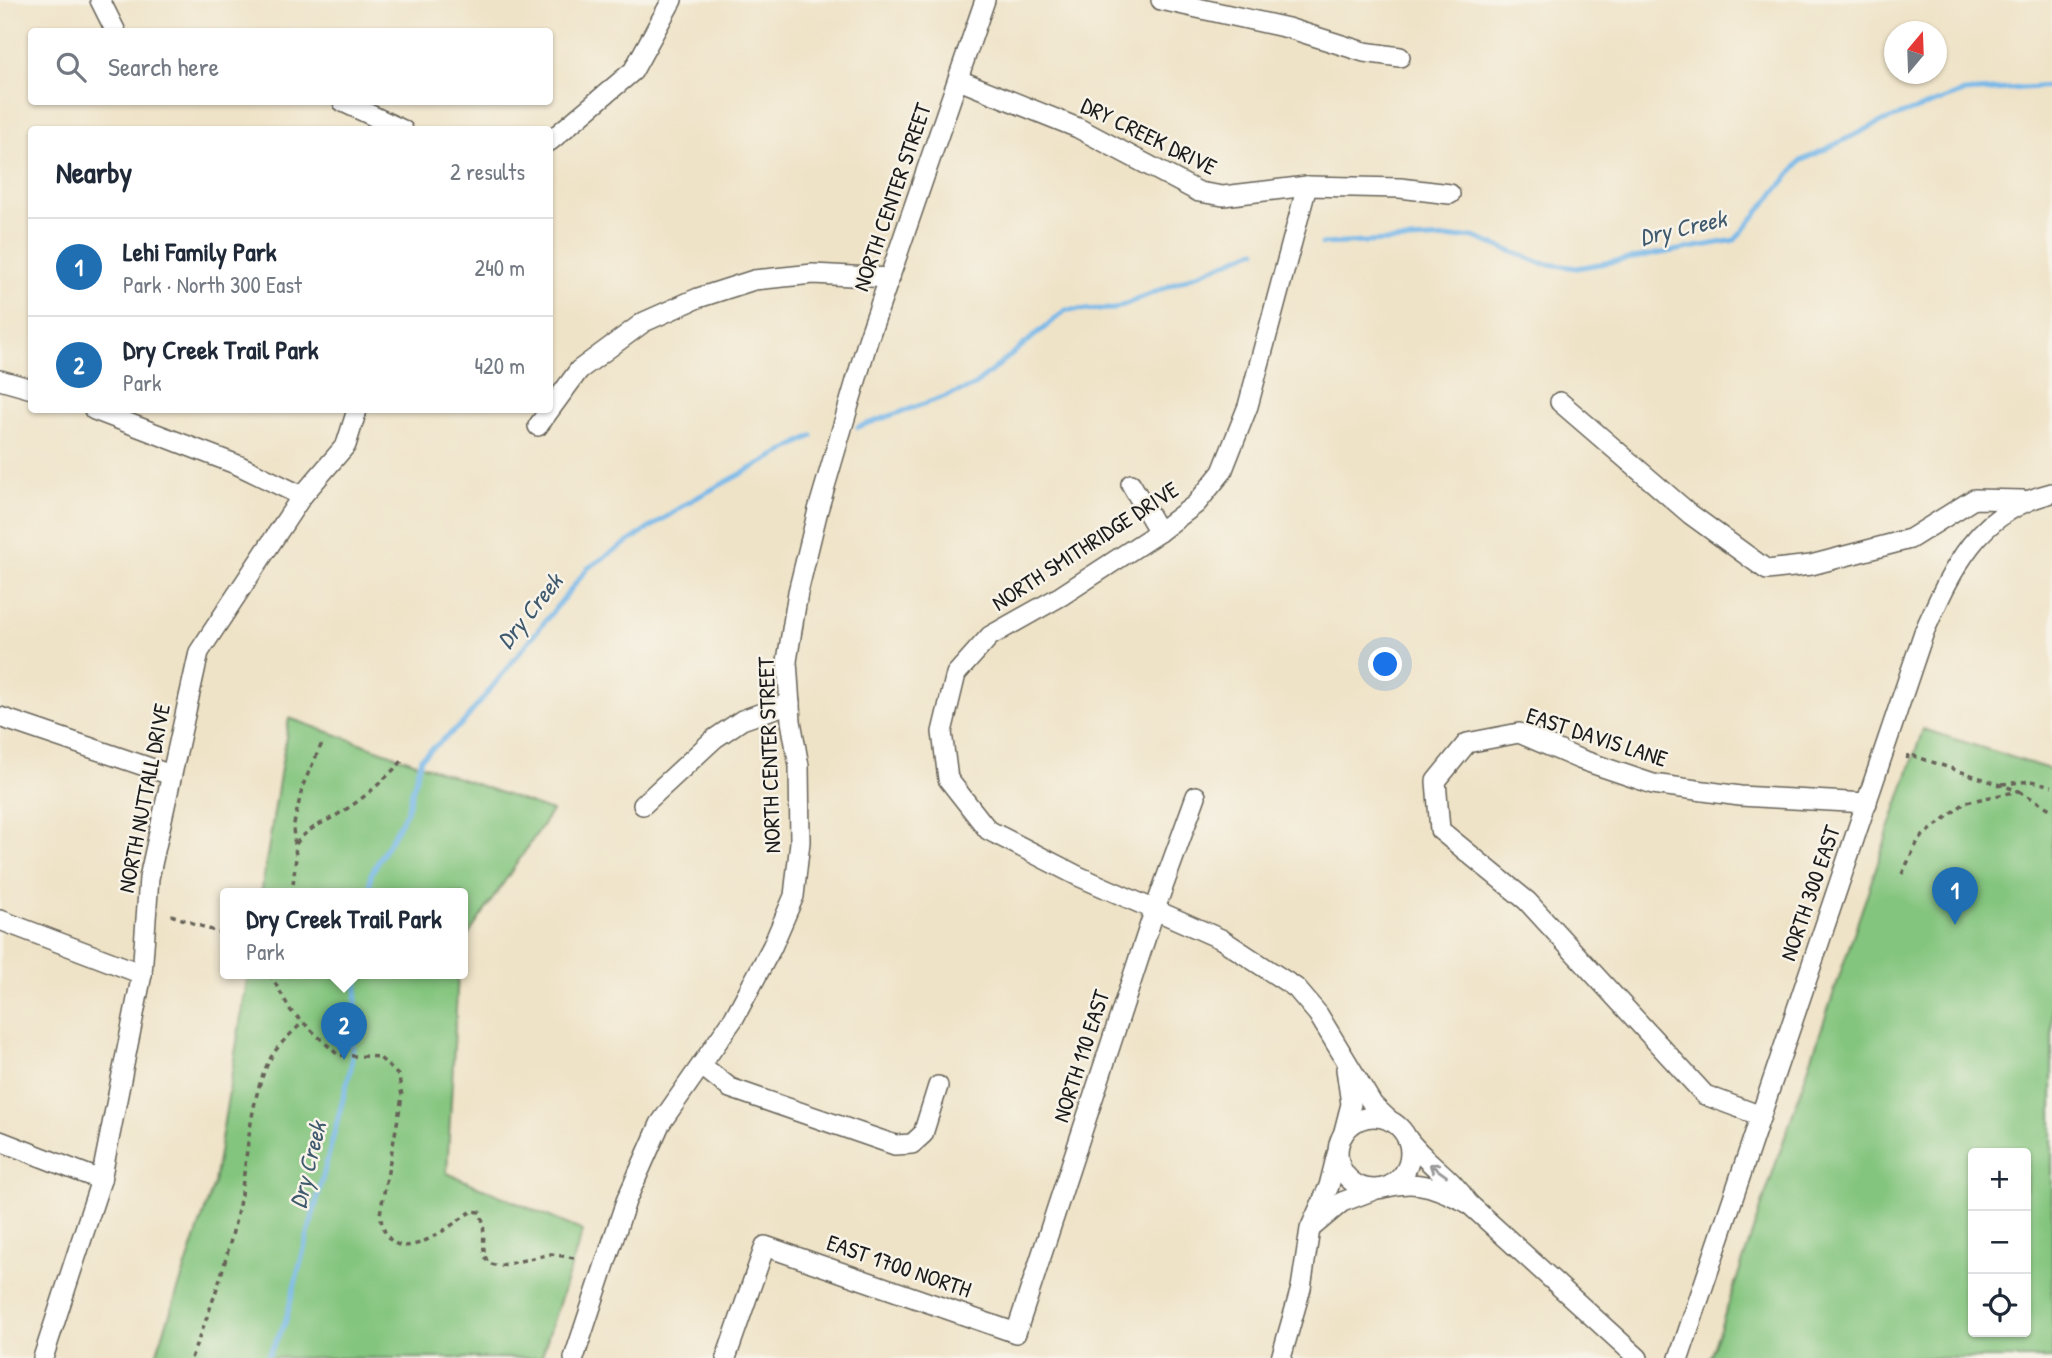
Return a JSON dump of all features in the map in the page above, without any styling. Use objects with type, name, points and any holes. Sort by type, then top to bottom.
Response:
[{"type":"street","points":[[100,0],[114,28]]},
{"type":"street","points":[[553,138],[633,71],[672,0]]},
{"type":"street","name":"NORTH CENTER STREET","points":[[574,1358],[626,1201],[660,1124],[734,1018],[772,947],[794,896],[800,842],[799,766],[787,661],[807,557],[832,459],[890,278],[985,0]]},
{"type":"street","points":[[1161,0],[1288,28],[1364,52],[1400,57]]},
{"type":"street","name":"DRY CREEK DRIVE","points":[[959,80],[1078,128],[1199,192],[1223,196],[1307,186],[1400,188],[1450,194]]},
{"type":"street","points":[[349,105],[394,126]]},
{"type":"street","name":"NORTH SMITHRIDGE DRIVE","points":[[1154,909],[1078,876],[988,830],[948,779],[942,732],[956,674],[990,636],[1061,596],[1159,532],[1196,504],[1222,472],[1248,406],[1307,186]]},
{"type":"street","points":[[553,406],[579,370],[644,322],[698,298],[754,281],[813,274],[890,278]]},
{"type":"street","points":[[0,380],[28,388]]},
{"type":"street","points":[[1560,402],[1690,514],[1767,570],[1811,565],[1910,539],[1974,499],[2025,500]]},
{"type":"street","points":[[102,413],[238,465],[302,496]]},
{"type":"street","name":"NORTH NUTTALL DRIVE","points":[[44,1358],[102,1180],[142,974],[149,878],[199,652],[302,496],[346,445],[356,413]]},
{"type":"street","points":[[538,426],[548,413]]},
{"type":"street","points":[[1131,484],[1159,532]]},
{"type":"street","name":"NORTH 300 EAST","points":[[1679,1358],[1924,632],[1945,584],[1975,540],[2000,513],[2025,500],[2052,493]]},
{"type":"street","points":[[643,804],[714,739],[742,720],[790,703]]},
{"type":"street","points":[[0,717],[172,775]]},
{"type":"street","name":"EAST DAVIS LANE","points":[[1761,1116],[1705,1095],[1527,901],[1440,830],[1436,780],[1467,743],[1519,733],[1578,759],[1653,784],[1740,796],[1867,803]]},
{"type":"street","name":"NORTH 110 EAST","points":[[1016,1333],[1154,909],[1196,796]]},
{"type":"street","points":[[1154,909],[1221,939],[1296,988],[1318,1014],[1373,1105],[1425,1160],[1455,1181],[1468,1203]]},
{"type":"street","points":[[0,920],[142,974]]},
{"type":"street","points":[[1281,1358],[1301,1288],[1310,1229],[1329,1186],[1351,1104],[1349,1077],[1341,1052]]},
{"type":"street","points":[[702,1066],[730,1088],[895,1145],[912,1144],[923,1133],[938,1086]]},
{"type":"street","points":[[1390,1121],[1368,1118],[1353,1124],[1340,1143],[1340,1165],[1348,1178],[1361,1187],[1380,1189],[1415,1183],[1433,1186],[1468,1203],[1638,1358]]},
{"type":"street","points":[[1310,1229],[1342,1202],[1398,1181],[1407,1168],[1410,1153],[1406,1138]]},
{"type":"street","points":[[0,1141],[102,1180]]},
{"type":"street","name":"EAST 1700 NORTH","points":[[726,1358],[765,1246],[1016,1333]]},
{"type":"path","points":[[292,888],[295,846],[293,828],[303,785],[323,741]]},
{"type":"path","points":[[1907,763],[1908,754],[2020,791],[2052,810]]},
{"type":"path","points":[[295,846],[306,830],[341,813],[383,780],[404,759]]},
{"type":"path","points":[[1999,784],[2032,781],[2052,786]]},
{"type":"path","points":[[1902,874],[1919,839],[1966,802],[2020,791]]},
{"type":"path","points":[[171,915],[220,933]]},
{"type":"path","points":[[273,979],[291,1011],[338,1055],[379,1057],[399,1076],[402,1097],[380,1214],[382,1232],[391,1243],[403,1247],[418,1243],[472,1211],[480,1212],[486,1226],[483,1254],[488,1263],[498,1266],[551,1254],[574,1258]]},
{"type":"path","points":[[191,1358],[218,1293],[239,1206],[243,1163],[264,1075],[274,1053],[303,1022]]},
{"type":"green space","points":[[289,718],[552,811],[468,936],[468,888],[262,888]]},
{"type":"green space","points":[[1923,729],[2052,770],[2052,1358],[1710,1358]]},
{"type":"green space","points":[[247,979],[458,979],[447,1173],[583,1231],[541,1358],[155,1358],[214,1183]]},
{"type":"waterway","name":"Dry Creek","points":[[1322,244],[1474,237],[1541,263],[1577,268],[1735,240],[1801,161],[1879,123],[1964,92],[2052,86]]},
{"type":"waterway","name":"Dry Creek","points":[[858,427],[972,387],[1066,310],[1114,309],[1256,250]]},
{"type":"waterway","name":"Dry Creek","points":[[370,888],[371,874],[407,811],[421,758],[463,723],[588,568],[694,499],[812,436]]},
{"type":"waterway","name":"Dry Creek","points":[[267,1358],[285,1323],[351,1068],[358,979]]},
{"type":"place","name":"Lehi Family Park","points":[[1955,925]]},
{"type":"place","name":"Dry Creek Trail Park","points":[[344,1060]]}]
